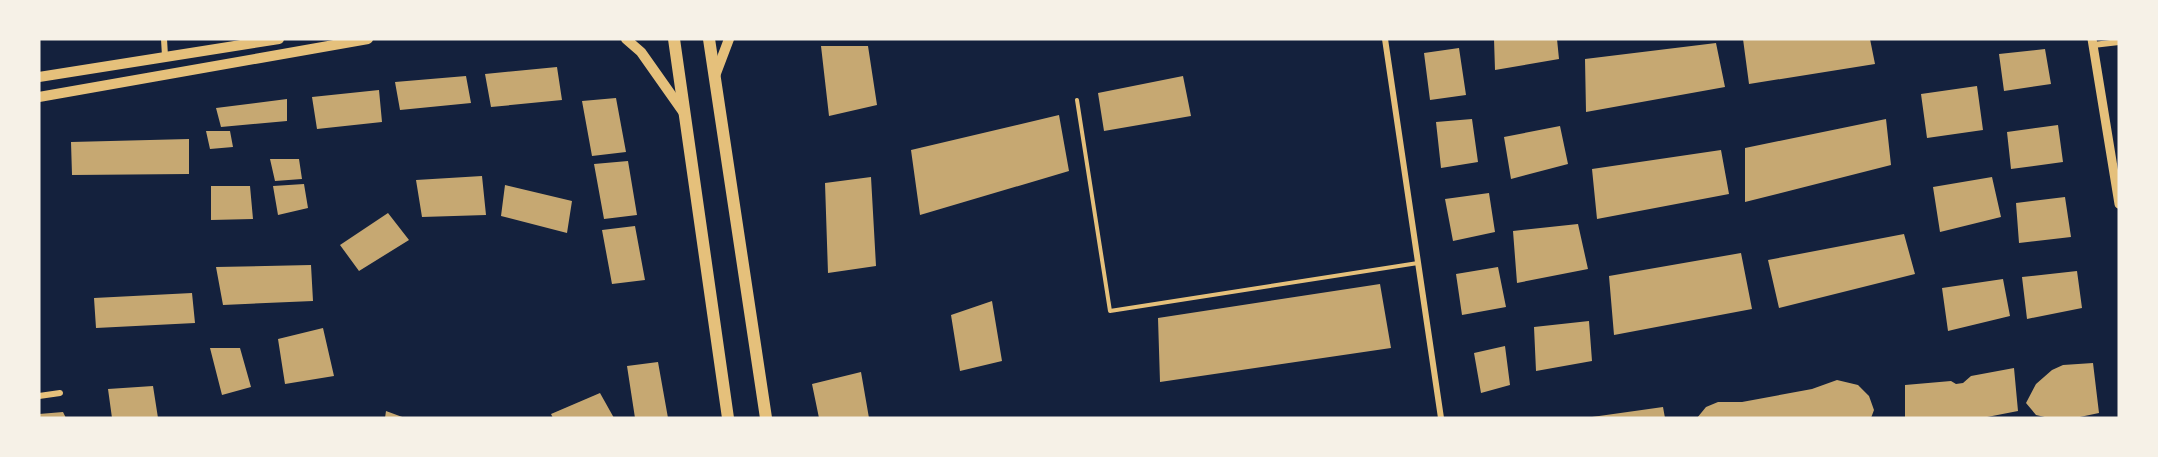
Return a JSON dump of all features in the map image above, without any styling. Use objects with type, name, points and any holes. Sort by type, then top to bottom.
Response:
[{"type":"highway","points":[[674,39],[728,418]]},
{"type":"highway","points":[[709,39],[766,418]]},
{"type":"main road","points":[[39,76],[279,39]]},
{"type":"main road","points":[[39,97],[368,39]]},
{"type":"main road","points":[[626,39],[641,52],[684,113]]},
{"type":"main road","points":[[715,79],[729,39]]},
{"type":"street","points":[[164,39],[165,56]]},
{"type":"street","points":[[1385,39],[1441,418]]},
{"type":"street","points":[[2119,42],[2092,42],[2119,204]]},
{"type":"street","points":[[39,396],[60,393]]},
{"type":"lane","points":[[1077,100],[1110,310],[1418,263]]},
{"type":"building","points":[[1494,39],[1557,39],[1559,59],[1495,70]]},
{"type":"building","points":[[1743,39],[1870,39],[1875,64],[1749,84]]},
{"type":"building","points":[[1716,43],[1725,87],[1586,112],[1585,59]]},
{"type":"building","points":[[821,46],[868,46],[877,105],[829,116]]},
{"type":"building","points":[[1459,48],[1466,95],[1430,100],[1424,53]]},
{"type":"building","points":[[2045,49],[2051,84],[2004,91],[1999,54]]},
{"type":"building","points":[[557,67],[562,100],[491,107],[485,74]]},
{"type":"building","points":[[466,76],[471,103],[400,110],[395,82]]},
{"type":"building","points":[[1183,76],[1191,116],[1104,131],[1098,93]]},
{"type":"building","points":[[1977,86],[1983,130],[1927,138],[1921,94]]},
{"type":"building","points":[[379,90],[382,122],[317,129],[312,97]]},
{"type":"building","points":[[616,98],[626,152],[592,156],[582,101]]},
{"type":"building","points":[[287,99],[287,121],[221,127],[216,108]]},
{"type":"building","points":[[1059,115],[1069,171],[920,215],[911,150]]},
{"type":"building","points":[[1472,119],[1478,162],[1441,168],[1436,122]]},
{"type":"building","points":[[1886,119],[1891,165],[1745,202],[1745,148]]},
{"type":"building","points":[[2058,125],[2063,162],[2011,169],[2007,132]]},
{"type":"building","points":[[1560,126],[1568,164],[1511,179],[1504,137]]},
{"type":"building","points":[[206,131],[230,131],[233,147],[210,149]]},
{"type":"building","points":[[189,139],[189,174],[72,175],[71,142]]},
{"type":"building","points":[[1721,150],[1729,194],[1597,219],[1592,169]]},
{"type":"building","points":[[270,159],[299,159],[302,179],[275,181]]},
{"type":"building","points":[[628,161],[637,215],[604,219],[594,164]]},
{"type":"building","points":[[482,176],[486,215],[422,217],[416,180]]},
{"type":"building","points":[[871,177],[876,266],[828,273],[825,183]]},
{"type":"building","points":[[1992,177],[2001,217],[1940,232],[1933,187]]},
{"type":"building","points":[[304,184],[308,208],[278,215],[273,186]]},
{"type":"building","points":[[505,185],[572,201],[567,233],[501,216]]},
{"type":"building","points":[[211,186],[250,186],[253,219],[211,220]]},
{"type":"building","points":[[1489,193],[1495,232],[1453,241],[1445,199]]},
{"type":"building","points":[[2065,197],[2071,237],[2019,243],[2016,203]]},
{"type":"building","points":[[388,213],[409,240],[359,271],[340,245]]},
{"type":"building","points":[[1578,224],[1588,269],[1517,283],[1513,231]]},
{"type":"building","points":[[635,226],[645,280],[612,284],[602,230]]},
{"type":"building","points":[[1904,234],[1915,274],[1779,308],[1768,260]]},
{"type":"building","points":[[1741,253],[1752,309],[1614,335],[1609,276]]},
{"type":"building","points":[[311,265],[313,301],[223,305],[216,267]]},
{"type":"building","points":[[1498,267],[1506,307],[1462,315],[1456,274]]},
{"type":"building","points":[[2077,271],[2082,308],[2027,319],[2022,277]]},
{"type":"building","points":[[2003,279],[2010,316],[1948,331],[1942,288]]},
{"type":"building","points":[[1380,284],[1391,348],[1160,382],[1158,318]]},
{"type":"building","points":[[192,293],[195,323],[96,328],[94,298]]},
{"type":"building","points":[[992,301],[1002,361],[960,371],[951,315]]},
{"type":"building","points":[[1589,321],[1592,361],[1536,371],[1534,327]]},
{"type":"building","points":[[323,328],[334,376],[285,384],[278,339]]},
{"type":"building","points":[[1505,346],[1510,385],[1481,393],[1474,353]]},
{"type":"building","points":[[210,348],[240,348],[251,387],[222,395]]},
{"type":"building","points":[[658,362],[668,418],[635,418],[627,366]]},
{"type":"building","points":[[2093,363],[2099,413],[2075,418],[2049,418],[2036,415],[2026,403],[2036,384],[2052,370],[2063,365]]},
{"type":"building","points":[[2014,368],[2018,411],[1982,418],[1905,418],[1905,385],[1951,381],[1956,384],[1963,383],[1971,376]]},
{"type":"building","points":[[861,372],[869,418],[819,418],[812,384]]},
{"type":"building","points":[[1837,380],[1858,385],[1869,396],[1874,410],[1871,418],[1697,418],[1706,407],[1718,402],[1742,402],[1812,389]]},
{"type":"building","points":[[153,386],[158,418],[112,418],[108,389]]},
{"type":"building","points":[[600,393],[614,418],[553,418],[551,414]]},
{"type":"building","points":[[1663,407],[1665,418],[1592,418],[1592,417]]},
{"type":"building","points":[[386,411],[405,418],[385,418]]},
{"type":"building","points":[[63,412],[66,418],[39,418],[39,414]]}]
